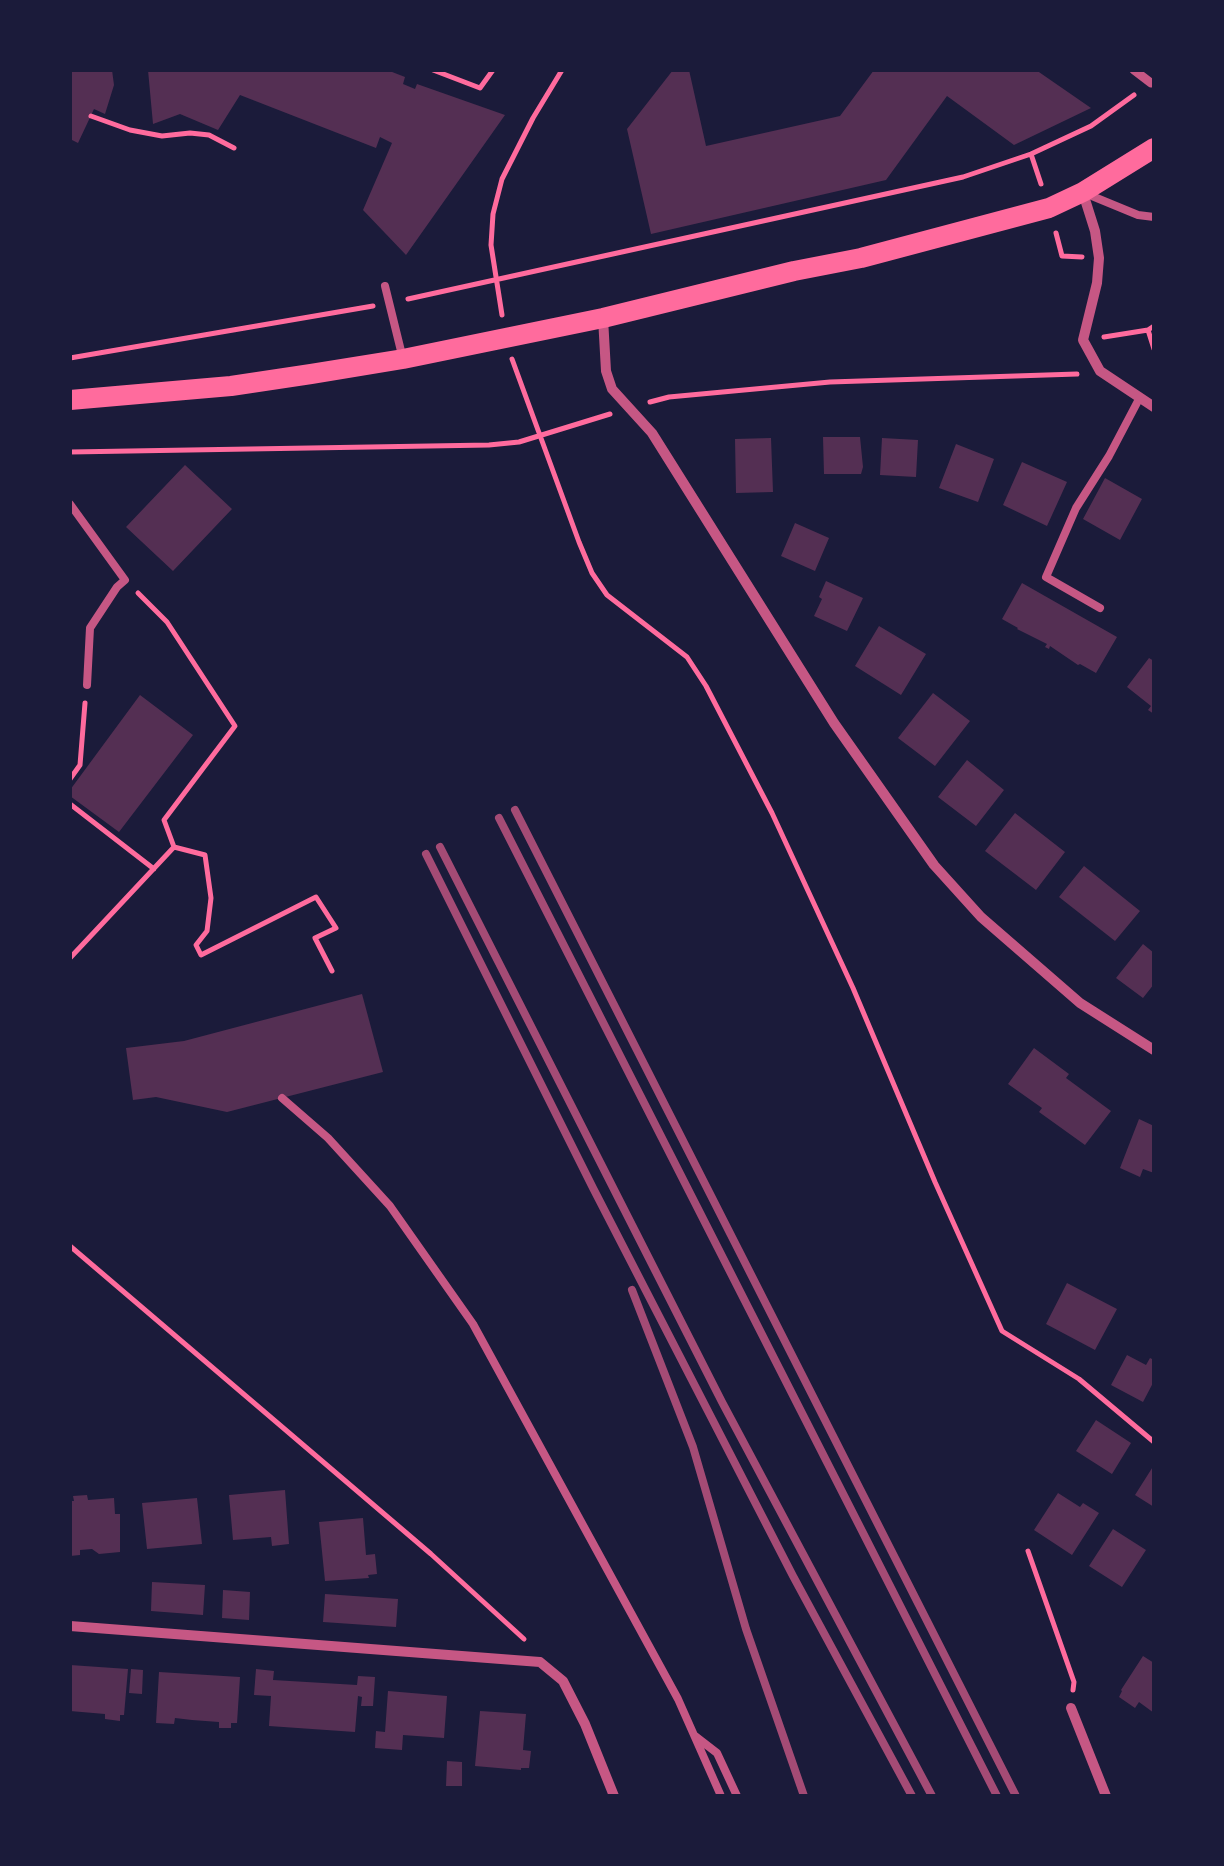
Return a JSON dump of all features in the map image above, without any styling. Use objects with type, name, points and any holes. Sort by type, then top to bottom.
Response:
[{"type":"main road","points":[[70,400],[231,386],[403,359],[604,318],[1030,214],[1082,192],[1154,148]]},
{"type":"street","points":[[1134,70],[1151,83]]},
{"type":"street","points":[[1082,192],[1099,258],[1083,340],[1100,371],[1154,407]]},
{"type":"street","points":[[604,318],[606,371],[612,389],[652,433],[834,723],[934,864],[981,917],[1080,1002],[1154,1050]]},
{"type":"street","points":[[70,1626],[540,1662],[563,1681],[614,1796]]},
{"type":"street","points":[[1071,1708],[1106,1796]]},
{"type":"lane","points":[[1082,192],[1138,215],[1154,216]]},
{"type":"lane","points":[[384,286],[403,359]]},
{"type":"lane","points":[[1100,608],[1046,577],[1076,508],[1139,399]]},
{"type":"lane","points":[[70,504],[125,580],[90,628],[87,685]]},
{"type":"lane","points":[[282,1098],[328,1138],[390,1206],[474,1324],[678,1699],[721,1796]]},
{"type":"lane","points":[[694,1735],[718,1753],[737,1796]]},
{"type":"path","points":[[433,70],[480,88],[493,70]]},
{"type":"path","points":[[562,70],[502,179],[491,245],[514,368],[592,573],[607,595],[687,657],[706,686],[772,813],[845,971],[1002,1332],[1079,1379],[1154,1442]]},
{"type":"path","points":[[70,358],[388,304],[963,176],[1032,154],[1091,126],[1151,83]]},
{"type":"path","points":[[90,116],[162,136],[190,132],[209,135],[234,148]]},
{"type":"path","points":[[1083,340],[1151,328],[1154,349]]},
{"type":"path","points":[[70,452],[489,445],[541,437],[669,397],[830,382],[1100,371]]},
{"type":"path","points":[[125,580],[168,622],[235,726],[164,820],[174,847]]},
{"type":"path","points":[[70,779],[80,765],[87,685]]},
{"type":"path","points":[[70,804],[154,869]]},
{"type":"path","points":[[70,958],[174,847]]},
{"type":"path","points":[[174,847],[205,855],[211,898],[207,931],[196,944],[202,955],[316,897],[336,928],[315,938],[332,971]]},
{"type":"path","points":[[70,1246],[432,1554],[522,1636],[540,1662]]},
{"type":"path","points":[[1028,1551],[1074,1682],[1071,1708]]},
{"type":"building","points":[[70,70],[112,70],[114,85],[105,114],[94,109],[78,143],[70,139]]},
{"type":"building","points":[[148,70],[387,70],[405,77],[403,84],[415,89],[417,84],[505,115],[406,255],[363,210],[392,143],[380,137],[376,148],[240,95],[218,130],[180,114],[153,124]]},
{"type":"building","points":[[673,70],[689,70],[706,146],[840,116],[874,70],[1036,70],[1091,108],[1014,145],[947,96],[886,180],[651,234],[627,129]]},
{"type":"building","points":[[823,437],[860,437],[861,474],[824,474]]},
{"type":"building","points":[[771,438],[773,492],[736,493],[735,439]]},
{"type":"building","points":[[882,438],[918,440],[916,477],[880,475]]},
{"type":"building","points":[[956,444],[994,459],[978,502],[939,488]]},
{"type":"building","points":[[1022,462],[1067,482],[1047,526],[1003,505]]},
{"type":"building","points":[[185,465],[232,509],[173,571],[126,527]]},
{"type":"building","points":[[1105,478],[1142,499],[1120,540],[1083,519]]},
{"type":"building","points":[[795,523],[829,538],[815,571],[781,556]]},
{"type":"building","points":[[826,581],[863,598],[847,631],[814,616]]},
{"type":"building","points":[[1022,583],[1117,637],[1096,673],[1002,619]]},
{"type":"building","points":[[879,626],[926,654],[901,695],[855,666]]},
{"type":"building","points":[[1149,658],[1154,661],[1154,714],[1148,710],[1151,706],[1127,687]]},
{"type":"building","points":[[933,693],[970,721],[935,766],[898,738]]},
{"type":"building","points":[[140,695],[193,735],[119,832],[70,796],[70,790]]},
{"type":"building","points":[[967,760],[1004,790],[976,826],[938,797]]},
{"type":"building","points":[[1015,813],[1065,852],[1036,890],[985,851]]},
{"type":"building","points":[[1084,866],[1140,911],[1115,941],[1059,897]]},
{"type":"building","points":[[1143,944],[1154,953],[1154,984],[1143,998],[1116,978]]},
{"type":"building","points":[[362,994],[383,1072],[227,1112],[156,1097],[133,1100],[126,1048],[184,1041]]},
{"type":"building","points":[[1034,1048],[1111,1111],[1085,1145],[1008,1084]]},
{"type":"building","points":[[1139,1119],[1154,1126],[1154,1173],[1143,1169],[1140,1177],[1120,1168]]},
{"type":"building","points":[[1067,1283],[1117,1309],[1095,1350],[1046,1324]]},
{"type":"building","points":[[1127,1355],[1146,1365],[1150,1358],[1154,1360],[1154,1381],[1143,1402],[1111,1385]]},
{"type":"building","points":[[1096,1420],[1131,1443],[1112,1474],[1076,1451]]},
{"type":"building","points":[[1154,1465],[1154,1507],[1135,1495]]},
{"type":"building","points":[[285,1490],[289,1544],[272,1546],[271,1537],[233,1540],[229,1495]]},
{"type":"building","points":[[1058,1493],[1099,1513],[1072,1555],[1034,1530]]},
{"type":"building","points":[[87,1495],[88,1500],[114,1498],[115,1514],[120,1514],[120,1552],[99,1554],[92,1549],[70,1556],[70,1501],[74,1501],[73,1496]]},
{"type":"building","points":[[197,1498],[202,1544],[147,1549],[142,1503]]},
{"type":"building","points":[[363,1518],[366,1555],[375,1554],[377,1574],[325,1581],[319,1522]]},
{"type":"building","points":[[1113,1529],[1146,1550],[1122,1587],[1089,1566]]},
{"type":"building","points":[[152,1582],[205,1585],[203,1615],[151,1611]]},
{"type":"building","points":[[223,1590],[250,1592],[249,1620],[222,1618]]},
{"type":"building","points":[[325,1594],[398,1599],[396,1627],[323,1622]]},
{"type":"building","points":[[1143,1656],[1154,1663],[1154,1713],[1139,1702],[1135,1708],[1119,1697]]},
{"type":"building","points":[[70,1665],[128,1669],[124,1715],[120,1715],[120,1721],[105,1719],[105,1714],[70,1711]]},
{"type":"building","points":[[131,1669],[143,1670],[142,1694],[129,1693]]},
{"type":"building","points":[[256,1669],[274,1671],[273,1680],[357,1685],[358,1676],[375,1677],[373,1706],[361,1706],[362,1697],[358,1696],[355,1732],[269,1726],[271,1696],[254,1695]]},
{"type":"building","points":[[159,1672],[240,1677],[237,1723],[231,1723],[231,1728],[219,1728],[219,1722],[175,1718],[174,1724],[156,1723]]},
{"type":"building","points":[[388,1691],[447,1696],[444,1738],[403,1735],[402,1750],[375,1748],[376,1731],[385,1732]]},
{"type":"building","points":[[480,1711],[526,1714],[523,1750],[531,1751],[529,1768],[475,1766]]},
{"type":"building","points":[[447,1761],[462,1762],[462,1786],[446,1786]]},
{"type":"railway","points":[[515,810],[1016,1796]]},
{"type":"railway","points":[[499,818],[997,1796]]},
{"type":"railway","points":[[440,847],[722,1402],[932,1796]]},
{"type":"railway","points":[[426,854],[793,1576],[912,1796]]},
{"type":"railway","points":[[632,1290],[693,1447],[746,1629],[804,1796]]}]
